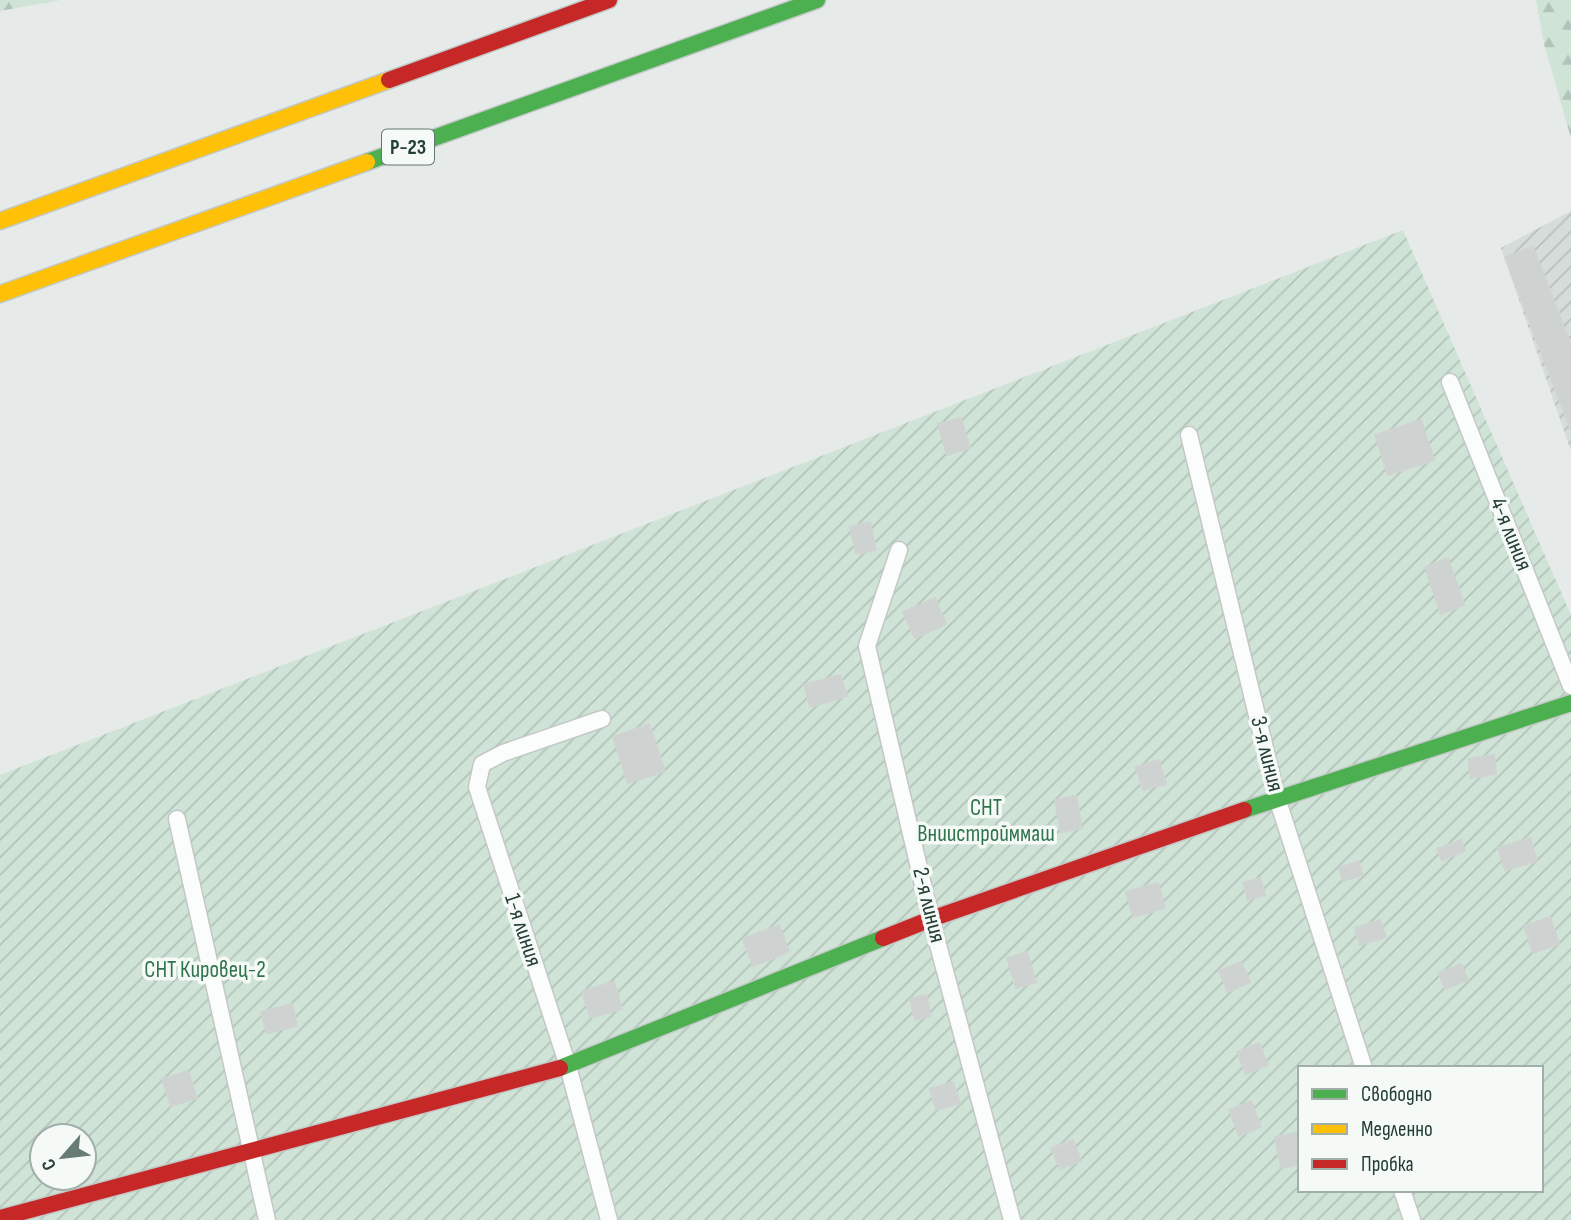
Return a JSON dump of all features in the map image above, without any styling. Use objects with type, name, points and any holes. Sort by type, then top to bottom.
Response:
[{"type":"main road","points":[[0,221],[609,0]]},
{"type":"main road","name":"Р-23","points":[[0,295],[817,0]]},
{"type":"main road","points":[[0,1218],[568,1066],[931,919],[1278,798],[1571,703]]},
{"type":"lane","name":"4-я линия","points":[[1450,383],[1571,685]]},
{"type":"lane","name":"3-я линия","points":[[1189,435],[1278,798],[1363,1066]]},
{"type":"lane","name":"2-я линия","points":[[899,550],[867,646],[931,919],[1012,1220]]},
{"type":"lane","name":"1-я линия","points":[[602,719],[503,753],[482,764],[477,787],[568,1066],[609,1220]]},
{"type":"lane","points":[[177,819],[267,1220]]},
{"type":"lane","points":[[1403,1192],[1412,1220]]},
{"type":"shaded area","points":[[1571,211],[1571,451],[1501,248]]},
{"type":"green space","points":[[0,0],[61,0],[0,11]]},
{"type":"green space","points":[[1536,0],[1571,0],[1571,138],[1544,44]]},
{"type":"green space","name":"СНТ Вниистройммаш","points":[[1403,230],[1571,615],[1571,1220],[0,1220],[0,775]]},
{"type":"building","points":[[1533,247],[1571,346],[1571,430],[1505,257]]},
{"type":"building","points":[[961,418],[970,448],[947,455],[938,424]]},
{"type":"building","points":[[1421,420],[1434,460],[1388,475],[1375,435]]},
{"type":"building","points":[[870,522],[876,550],[856,554],[850,527]]},
{"type":"building","points":[[1448,558],[1464,605],[1441,614],[1425,567]]},
{"type":"building","points":[[935,598],[946,624],[915,638],[903,612]]},
{"type":"building","points":[[840,675],[847,696],[810,707],[804,685]]},
{"type":"building","points":[[649,724],[665,771],[628,783],[613,737]]},
{"type":"building","points":[[1494,755],[1496,774],[1471,778],[1468,759]]},
{"type":"building","points":[[1159,760],[1166,784],[1143,790],[1136,767]]},
{"type":"building","points":[[1076,796],[1082,828],[1061,832],[1055,800]]},
{"type":"building","points":[[1530,838],[1537,861],[1505,870],[1498,848]]},
{"type":"building","points":[[1461,840],[1465,851],[1442,860],[1437,849]]},
{"type":"building","points":[[1358,861],[1363,875],[1343,881],[1339,868]]},
{"type":"building","points":[[1260,878],[1265,895],[1248,900],[1243,883]]},
{"type":"building","points":[[1158,883],[1165,908],[1133,917],[1126,892]]},
{"type":"building","points":[[1550,917],[1559,944],[1533,953],[1524,926]]},
{"type":"building","points":[[1380,920],[1386,937],[1360,945],[1355,928]]},
{"type":"building","points":[[779,925],[789,952],[753,966],[743,939]]},
{"type":"building","points":[[1027,952],[1036,982],[1016,988],[1007,958]]},
{"type":"building","points":[[1241,962],[1250,982],[1228,992],[1219,971]]},
{"type":"building","points":[[1461,964],[1468,980],[1445,989],[1439,973]]},
{"type":"building","points":[[614,982],[622,1009],[590,1018],[582,991]]},
{"type":"building","points":[[926,995],[931,1016],[915,1020],[910,999]]},
{"type":"building","points":[[292,1004],[297,1026],[267,1033],[261,1012]]},
{"type":"building","points":[[1259,1043],[1268,1065],[1246,1074],[1237,1052]]},
{"type":"building","points":[[188,1071],[197,1098],[171,1106],[162,1079]]},
{"type":"building","points":[[953,1082],[960,1103],[936,1110],[930,1089]]},
{"type":"building","points":[[1251,1101],[1261,1127],[1239,1136],[1229,1110]]},
{"type":"building","points":[[1296,1133],[1298,1164],[1281,1168],[1275,1137]]},
{"type":"building","points":[[1073,1140],[1081,1161],[1060,1169],[1051,1148]]},
{"type":"traffic: fast","points":[[367,162],[817,0]]},
{"type":"traffic: fast","points":[[1244,810],[1571,703]]},
{"type":"traffic: fast","points":[[560,1068],[883,938]]},
{"type":"traffic: slow","points":[[0,221],[389,80]]},
{"type":"traffic: slow","points":[[0,294],[367,162]]},
{"type":"traffic: jam","points":[[389,80],[609,0]]},
{"type":"traffic: jam","points":[[883,938],[1244,810]]},
{"type":"traffic: jam","points":[[0,1218],[560,1068]]},
{"type":"park label","name":"СНТ Кировец-2","points":[[205,970]]}]
